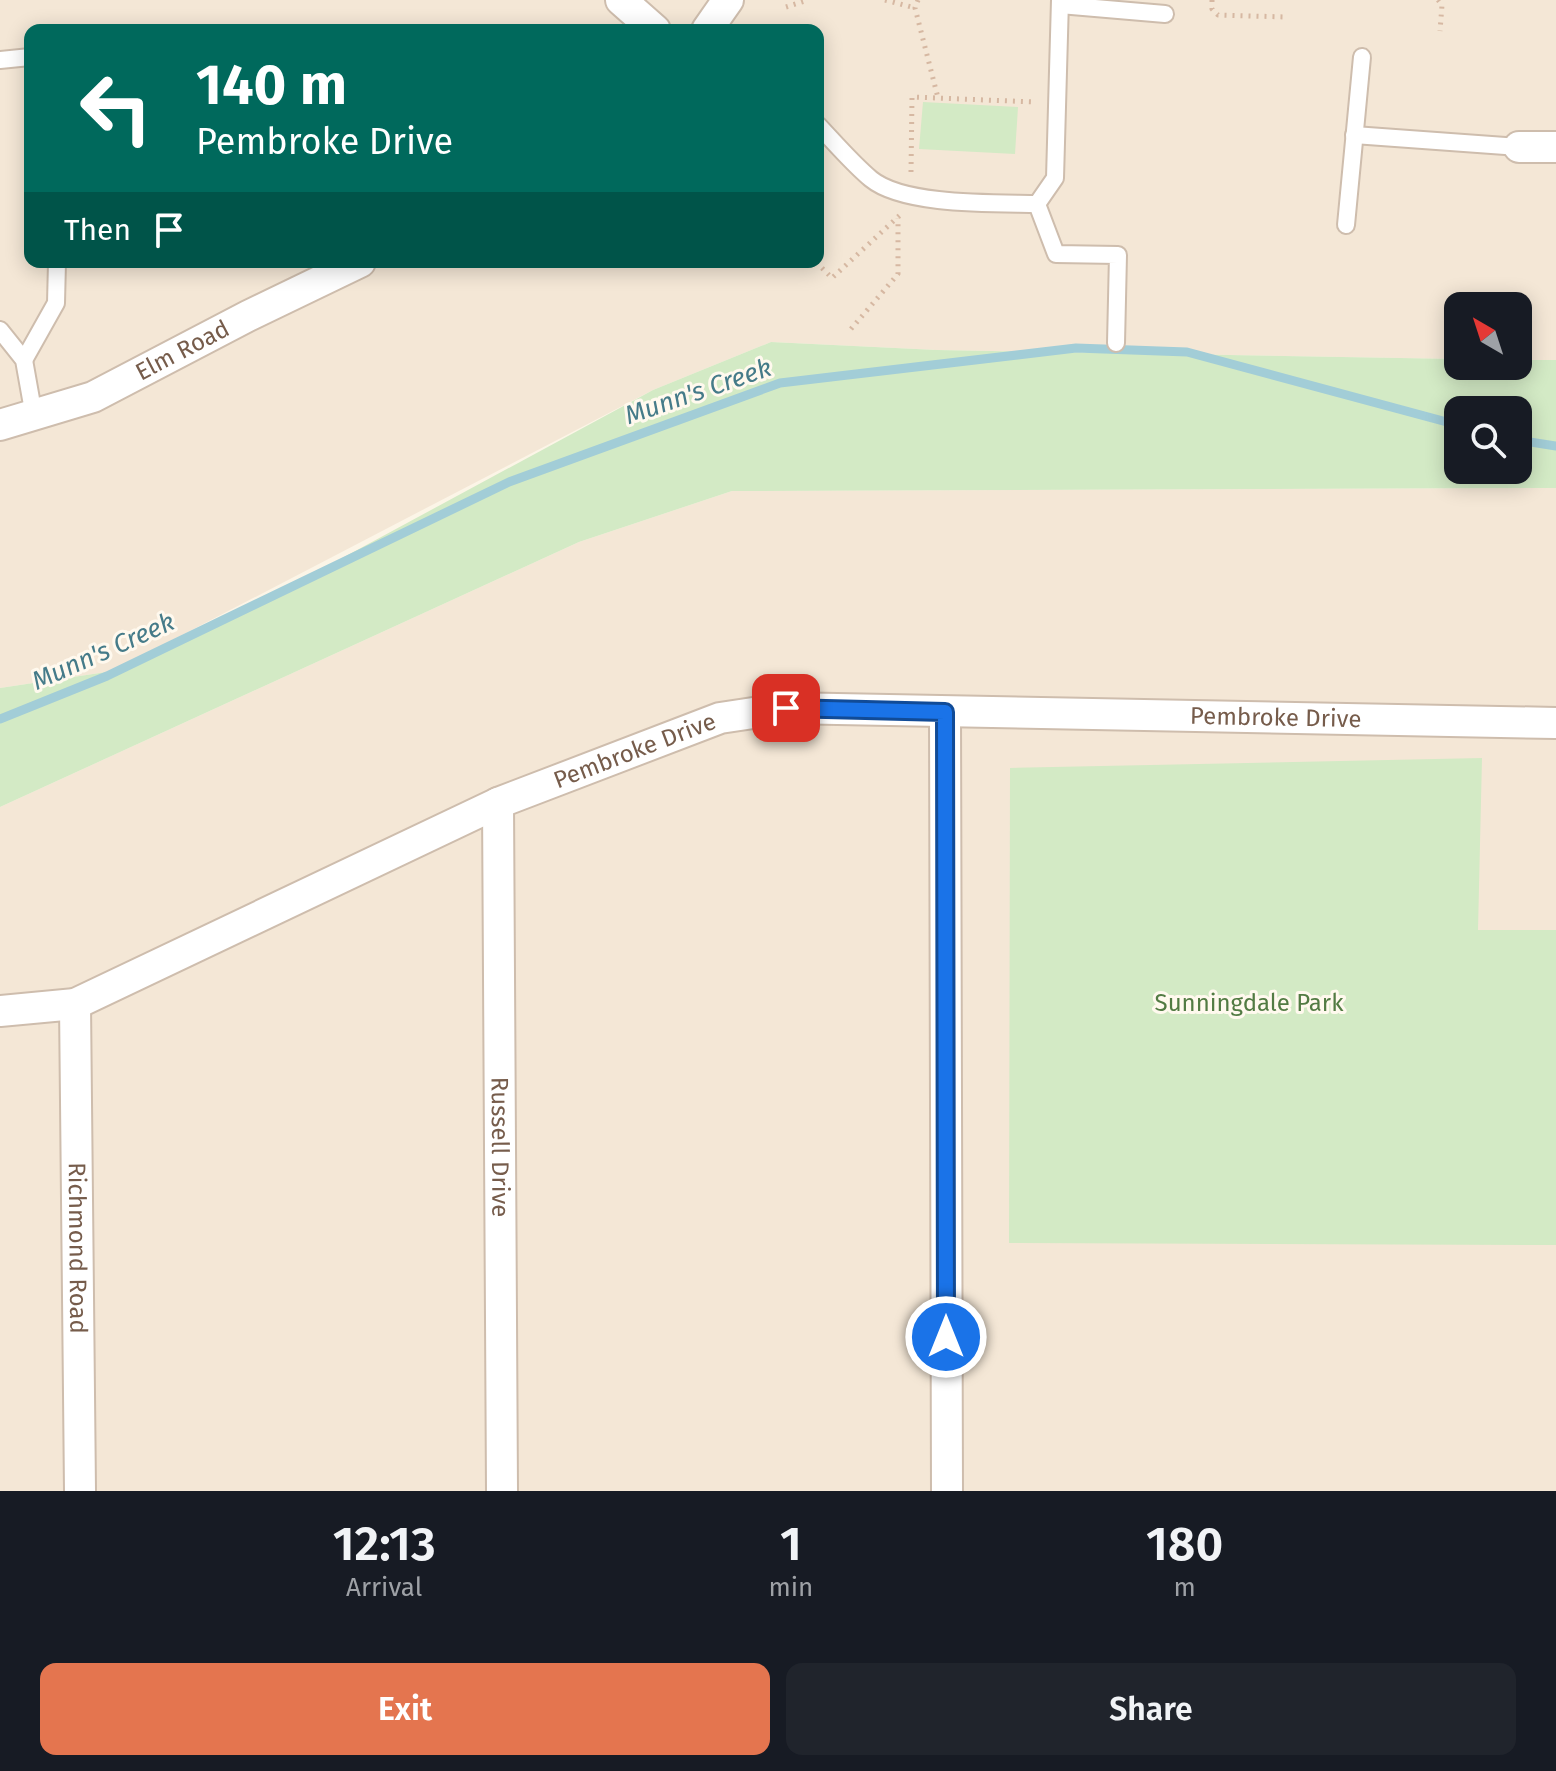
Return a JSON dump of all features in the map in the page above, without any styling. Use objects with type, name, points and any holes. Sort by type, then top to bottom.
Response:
[{"type":"street","points":[[621,0],[648,24]]},
{"type":"street","points":[[714,24],[728,0]]},
{"type":"street","points":[[1519,147],[1556,147]]},
{"type":"street","name":"Elm Road","points":[[0,425],[93,397],[348,268]]},
{"type":"street","name":"Pembroke Drive","points":[[0,1011],[75,1004],[498,803],[720,718],[786,708],[1556,723]]},
{"type":"street","points":[[945,712],[947,1491]]},
{"type":"street","name":"Russell Drive","points":[[498,803],[502,1491]]},
{"type":"street","name":"Richmond Road","points":[[75,1004],[80,1491]]},
{"type":"lane","points":[[1037,204],[1055,178],[1060,3],[1165,14]]},
{"type":"lane","points":[[1346,225],[1362,57]]},
{"type":"lane","points":[[0,60],[24,58]]},
{"type":"lane","points":[[824,131],[873,181],[946,202],[1037,204]]},
{"type":"lane","points":[[1354,135],[1519,147]]},
{"type":"lane","points":[[1037,204],[1056,254],[1118,255],[1116,343]]},
{"type":"lane","points":[[24,360],[56,303],[57,268]]},
{"type":"lane","points":[[0,330],[24,360],[34,416]]},
{"type":"path","points":[[786,7],[808,0]]},
{"type":"path","points":[[885,0],[915,8]]},
{"type":"path","points":[[918,0],[915,8],[938,98]]},
{"type":"path","points":[[1212,0],[1212,9],[1218,15],[1286,17]]},
{"type":"path","points":[[1438,0],[1442,5],[1440,31]]},
{"type":"path","points":[[822,268],[832,278],[898,217],[916,195],[912,97],[1057,103]]},
{"type":"path","points":[[851,329],[898,274],[898,217]]},
{"type":"shaded area","points":[[0,0],[1556,0],[1556,360],[1532,360],[1532,292],[1444,292],[1444,359],[937,350],[771,342],[653,390],[113,671],[0,688]]},
{"type":"shaded area","points":[[1556,488],[1556,1491],[0,1491],[0,807],[579,542],[732,491]]},
{"type":"green space","points":[[923,102],[1018,107],[1015,154],[919,149]]},
{"type":"green space","points":[[771,342],[937,350],[1444,359],[1444,380],[1532,380],[1532,360],[1556,360],[1556,488],[732,491],[579,542],[0,807],[0,688],[113,671],[272,596],[653,390]]},
{"type":"green space","name":"Sunningdale Park","points":[[1482,758],[1478,930],[1556,930],[1556,1245],[1009,1243],[1010,768]]},
{"type":"waterway","name":"Munn's Creek","points":[[0,719],[107,676],[509,482],[780,383],[1076,348],[1187,352],[1444,421]]},
{"type":"waterway","name":"Munn's Creek","points":[[1532,442],[1556,446]]},
{"type":"route","points":[[786,708],[945,712],[946,1337]]}]
